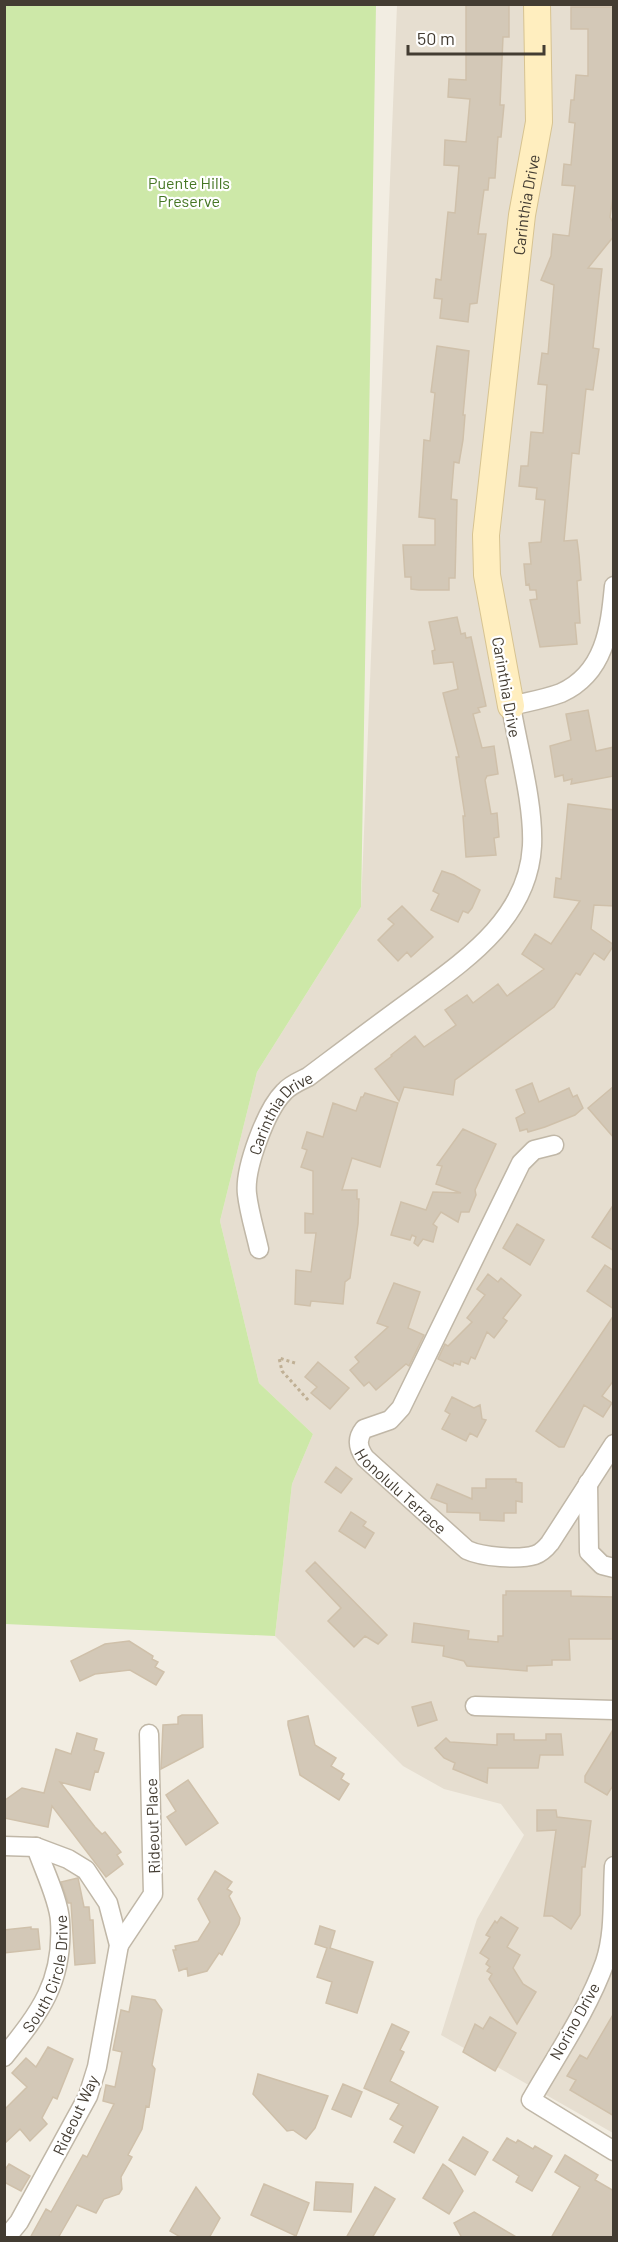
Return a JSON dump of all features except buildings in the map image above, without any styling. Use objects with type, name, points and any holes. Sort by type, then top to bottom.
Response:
[{"type":"street","name":"Carinthia Drive","points":[[259,1248],[246,1193],[247,1181],[256,1146],[277,1100],[285,1090],[308,1077],[475,952],[500,924],[522,891],[530,861],[532,828],[487,575],[486,535],[522,215],[539,122],[537,4]]},
{"type":"street","points":[[511,706],[559,693],[591,670],[606,644],[614,586]]},
{"type":"street","name":"Honolulu Terrace","points":[[554,1145],[534,1150],[521,1163],[401,1408],[390,1420],[364,1429],[358,1439],[358,1445],[365,1458],[467,1550],[479,1555],[529,1556],[538,1553],[550,1543],[614,1444]]},
{"type":"street","points":[[588,1483],[589,1552],[602,1564],[614,1568]]},
{"type":"street","points":[[475,1706],[614,1710]]},
{"type":"street","name":"Rideout Place","points":[[119,1945],[153,1894],[149,1734]]},
{"type":"street","points":[[4,1846],[36,1847],[68,1858],[86,1870],[108,1904],[119,1945]]},
{"type":"street","name":"South Circle Drive","points":[[4,2057],[38,2015],[57,1976],[60,1920],[36,1847]]},
{"type":"street","name":"Norino Drive","points":[[614,1866],[611,1926],[605,1961],[594,1988],[531,2100],[614,2151]]},
{"type":"street","name":"Rideout Way","points":[[6,2238],[19,2222],[88,2096],[98,2067],[119,1945]]},
{"type":"path","points":[[295,1363],[279,1358],[282,1371],[309,1401]]},
{"type":"shaded area","points":[[397,5],[613,5],[613,2133],[441,2035],[477,1919],[524,1835],[501,1804],[444,1789],[403,1766],[275,1636],[292,1484],[313,1434],[259,1383],[220,1221],[257,1072],[361,907]]},
{"type":"green space","name":"Puente Hills Preserve","points":[[5,4],[376,5],[361,907],[257,1072],[220,1221],[259,1383],[313,1434],[292,1484],[275,1636],[5,1624]]}]
